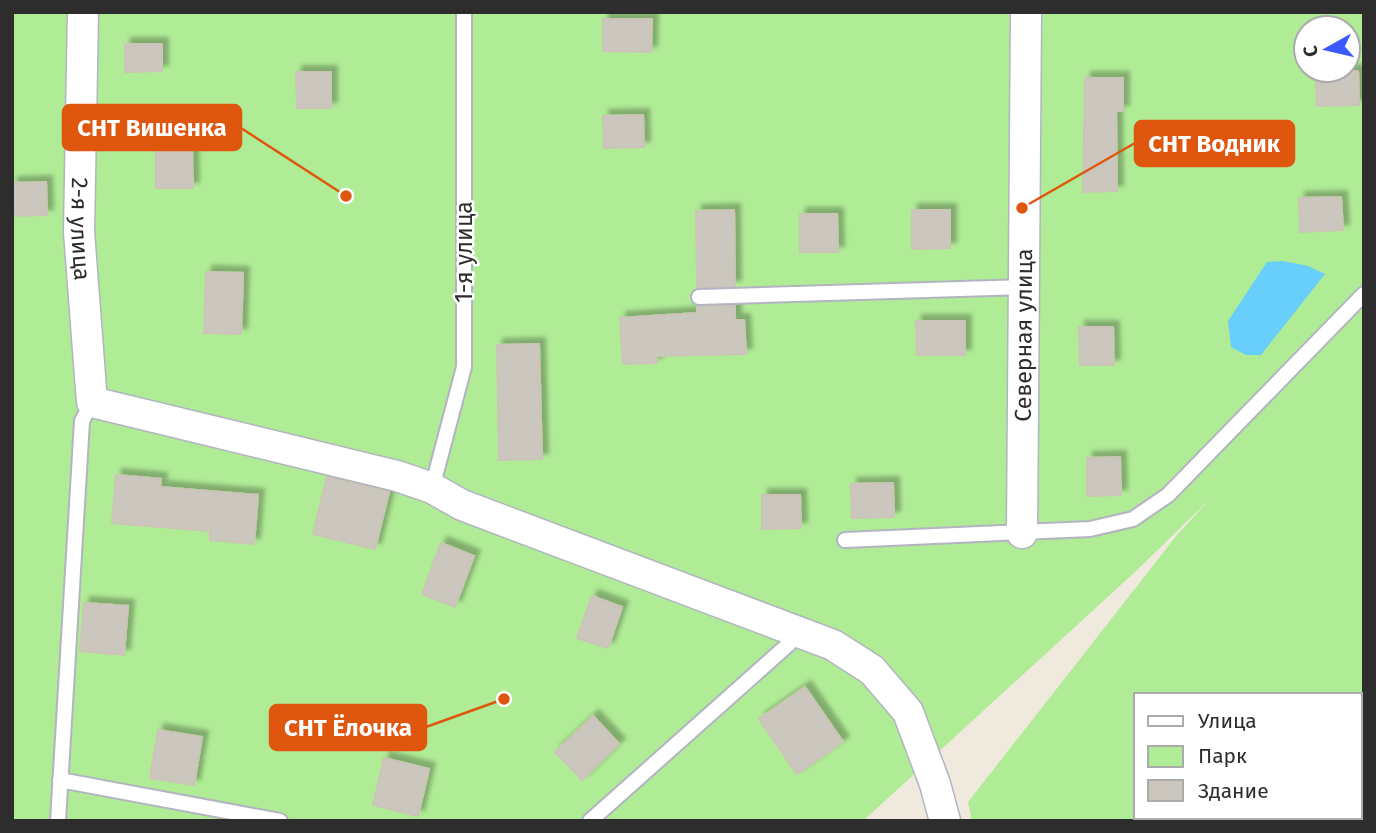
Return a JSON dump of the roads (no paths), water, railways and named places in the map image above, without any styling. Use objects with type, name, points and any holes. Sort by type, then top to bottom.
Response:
[{"type":"street","name":"2-я улица","points":[[83,12],[79,232],[92,402]]},
{"type":"street","name":"Северная улица","points":[[1022,533],[1027,12]]},
{"type":"street","points":[[92,402],[397,476],[432,488],[462,505],[832,645],[872,670],[908,712],[935,783],[944,821]]},
{"type":"lane","name":"1-я улица","points":[[432,488],[464,366],[464,12]]},
{"type":"lane","points":[[699,298],[1025,287]]},
{"type":"lane","points":[[845,540],[1090,529],[1133,519],[1168,495],[1364,294]]},
{"type":"lane","points":[[58,821],[82,422],[92,402]]},
{"type":"lane","points":[[590,821],[800,634]]},
{"type":"lane","points":[[60,780],[280,821]]},
{"type":"water","points":[[1283,261],[1308,266],[1325,274],[1261,355],[1246,355],[1231,347],[1228,321],[1267,262]]},
{"type":"place","name":"СНТ Вишенка","points":[[346,196]]},
{"type":"place","name":"СНТ Водник","points":[[1022,208]]},
{"type":"place","name":"СНТ Ёлочка","points":[[504,699]]}]
